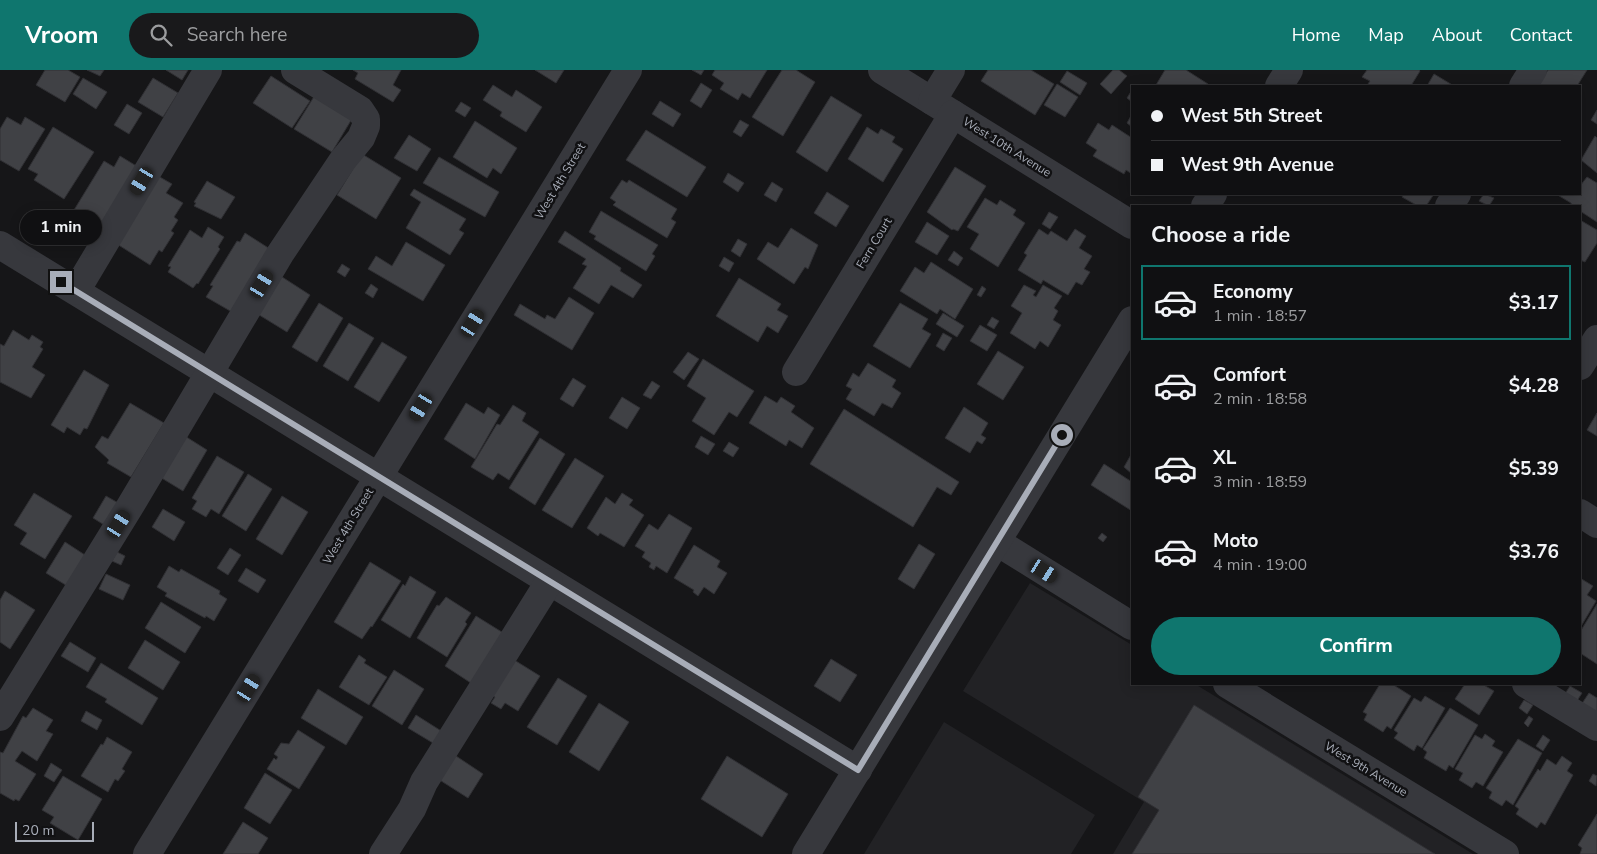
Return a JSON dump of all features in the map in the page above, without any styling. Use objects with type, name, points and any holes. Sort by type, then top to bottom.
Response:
[{"type":"street","points":[[76,291],[208,70]]},
{"type":"street","name":"West 4th Street","points":[[147,854],[628,70]]},
{"type":"street","name":"West 10th Avenue","points":[[882,70],[1131,224]]},
{"type":"street","name":"Fern Court","points":[[796,372],[943,107],[951,70]]},
{"type":"street","points":[[1280,85],[1289,70]]},
{"type":"street","points":[[1524,85],[1533,70]]},
{"type":"street","points":[[0,717],[129,508],[280,254],[343,160],[361,138],[366,126],[366,119],[360,110],[309,73]]},
{"type":"street","points":[[0,245],[858,770]]},
{"type":"street","points":[[806,854],[1131,322]]},
{"type":"street","points":[[1581,364],[1597,339]]},
{"type":"street","points":[[1581,514],[1597,524]]},
{"type":"street","points":[[997,542],[1131,625]]},
{"type":"street","points":[[383,854],[412,809],[424,782],[549,582]]},
{"type":"street","name":"West 9th Avenue","points":[[1229,685],[1505,854]]},
{"type":"street","points":[[1528,685],[1597,727]]},
{"type":"shaded area","points":[[1030,583],[1131,644],[1131,685],[1197,685],[1473,854],[1113,854],[1144,802],[963,691]]},
{"type":"shaded area","points":[[944,722],[1095,815],[1071,854],[864,854]]},
{"type":"building","points":[[45,70],[68,70],[80,77],[65,102],[36,85]]},
{"type":"building","points":[[87,70],[104,70],[100,76]]},
{"type":"building","points":[[166,70],[188,70],[182,80]]},
{"type":"building","points":[[353,70],[401,70],[393,85],[401,90],[393,102],[355,79],[358,73]]},
{"type":"building","points":[[535,70],[564,70],[556,83]]},
{"type":"building","points":[[692,70],[704,70],[701,75]]},
{"type":"building","points":[[715,70],[767,70],[750,98],[742,93],[738,100],[720,89],[724,83],[712,75]]},
{"type":"building","points":[[782,70],[796,70],[815,82],[783,136],[752,117]]},
{"type":"building","points":[[988,70],[1031,70],[1054,84],[1035,115],[981,81]]},
{"type":"building","points":[[1113,70],[1119,70],[1127,76],[1111,94],[1100,84]]},
{"type":"building","points":[[1165,70],[1186,70],[1208,84],[1208,85],[1156,85]]},
{"type":"building","points":[[1367,70],[1420,71],[1412,84],[1414,85],[1370,85],[1368,84],[1370,81],[1362,77]]},
{"type":"building","points":[[1548,70],[1587,70],[1578,85],[1539,85]]},
{"type":"building","points":[[1067,71],[1087,83],[1080,95],[1060,82]]},
{"type":"building","points":[[1434,74],[1452,85],[1428,85]]},
{"type":"building","points":[[271,76],[310,101],[292,128],[253,103]]},
{"type":"building","points":[[83,78],[107,92],[96,109],[73,94]]},
{"type":"building","points":[[153,78],[178,93],[163,117],[138,102]]},
{"type":"building","points":[[701,83],[712,90],[701,108],[690,101]]},
{"type":"building","points":[[1057,84],[1078,97],[1065,117],[1044,105]]},
{"type":"building","points":[[493,85],[512,97],[516,90],[542,107],[526,132],[500,116],[502,112],[483,100]]},
{"type":"building","points":[[1131,92],[1131,101],[1127,98]]},
{"type":"building","points":[[315,95],[353,117],[332,152],[294,129]]},
{"type":"building","points":[[831,96],[862,115],[827,172],[796,152]]},
{"type":"building","points":[[660,101],[681,114],[673,127],[652,114]]},
{"type":"building","points":[[461,102],[471,108],[465,117],[455,111]]},
{"type":"building","points":[[127,104],[142,113],[129,134],[114,125]]},
{"type":"building","points":[[1597,110],[1597,124],[1591,120]]},
{"type":"building","points":[[1131,116],[1131,126],[1127,123]]},
{"type":"building","points":[[7,117],[21,125],[25,117],[45,129],[19,171],[0,160],[0,129]]},
{"type":"building","points":[[740,120],[749,125],[741,137],[733,132]]},
{"type":"building","points":[[475,121],[517,148],[501,174],[493,168],[487,178],[453,157]]},
{"type":"building","points":[[1098,123],[1109,130],[1112,125],[1131,137],[1131,173],[1126,170],[1124,174],[1093,156],[1097,150],[1086,143]]},
{"type":"building","points":[[53,127],[94,152],[64,199],[34,180],[38,174],[28,169]]},
{"type":"building","points":[[867,127],[878,134],[881,129],[895,137],[892,142],[903,149],[883,182],[848,159]]},
{"type":"building","points":[[646,130],[706,167],[687,197],[626,160]]},
{"type":"building","points":[[409,135],[431,149],[417,171],[394,158]]},
{"type":"building","points":[[1595,136],[1597,138],[1597,173],[1581,160]]},
{"type":"building","points":[[362,154],[401,178],[376,219],[337,195]]},
{"type":"building","points":[[120,156],[138,167],[100,233],[71,215],[104,161],[114,167]]},
{"type":"building","points":[[439,157],[499,192],[485,217],[423,183]]},
{"type":"building","points":[[955,167],[986,186],[958,231],[952,230],[927,212]]},
{"type":"building","points":[[728,173],[744,183],[738,192],[723,182]]},
{"type":"building","points":[[158,176],[172,184],[166,193],[183,203],[174,217],[178,220],[171,231],[174,233],[162,252],[159,250],[150,265],[117,244]]},
{"type":"building","points":[[1587,177],[1597,183],[1597,222],[1581,212],[1581,205],[1572,205],[1558,195],[1581,195],[1581,185]]},
{"type":"building","points":[[622,180],[627,183],[629,180],[677,209],[671,219],[676,222],[667,238],[613,205],[616,202],[610,198]]},
{"type":"building","points":[[207,181],[235,197],[221,219],[194,206],[196,203],[194,202]]},
{"type":"building","points":[[772,182],[783,189],[776,202],[764,195]]},
{"type":"building","points":[[414,189],[466,219],[459,230],[464,233],[450,255],[406,228],[421,202],[410,195]]},
{"type":"building","points":[[827,192],[849,206],[836,227],[814,213]]},
{"type":"building","points":[[1403,195],[1433,195],[1427,205],[1416,205],[1402,197]]},
{"type":"building","points":[[1483,195],[1494,198],[1490,205],[1479,201]]},
{"type":"building","points":[[985,198],[997,205],[1000,200],[1016,210],[1013,215],[1025,223],[998,267],[970,249],[979,234],[967,227]]},
{"type":"building","points":[[601,211],[658,245],[652,254],[655,256],[646,271],[594,239],[596,236],[589,232]]},
{"type":"building","points":[[1049,212],[1058,217],[1050,229],[1042,224]]},
{"type":"building","points":[[1581,221],[1597,230],[1597,243],[1585,262],[1581,260]]},
{"type":"building","points":[[927,222],[949,236],[937,255],[915,242]]},
{"type":"building","points":[[208,227],[224,237],[218,247],[220,249],[198,284],[193,288],[168,272],[171,267],[168,266],[190,230],[202,238]]},
{"type":"building","points":[[791,228],[818,245],[808,269],[805,267],[794,284],[757,259],[768,242],[778,248]]},
{"type":"building","points":[[1039,229],[1048,235],[1051,231],[1067,241],[1075,229],[1086,236],[1079,248],[1092,256],[1084,269],[1090,272],[1082,285],[1076,282],[1068,295],[1043,280],[1041,284],[1018,270],[1027,255],[1024,253]]},
{"type":"building","points":[[565,231],[621,268],[620,271],[642,285],[633,298],[611,285],[599,304],[573,288],[587,266],[582,264],[586,259],[558,242]]},
{"type":"building","points":[[245,233],[270,249],[232,312],[206,297],[213,286],[210,285],[237,241],[240,242]]},
{"type":"building","points":[[738,239],[747,244],[740,257],[731,251]]},
{"type":"building","points":[[406,242],[445,265],[423,301],[368,269],[376,256],[392,266]]},
{"type":"building","points":[[954,251],[963,258],[958,266],[948,260]]},
{"type":"building","points":[[724,257],[734,263],[729,272],[719,266]]},
{"type":"building","points":[[931,262],[973,289],[955,319],[940,309],[937,314],[900,291],[915,267],[924,273]]},
{"type":"building","points":[[342,264],[350,269],[345,277],[337,272]]},
{"type":"building","points":[[279,275],[310,295],[287,332],[256,313]]},
{"type":"building","points":[[739,278],[781,304],[777,310],[788,316],[778,333],[767,326],[758,342],[716,316]]},
{"type":"building","points":[[371,284],[378,289],[373,298],[365,293]]},
{"type":"building","points":[[1024,285],[1036,291],[1033,295],[1036,297],[1043,285],[1062,296],[1054,308],[1058,311],[1053,320],[1061,325],[1048,347],[1040,341],[1035,349],[1010,333],[1022,313],[1011,306]]},
{"type":"building","points":[[982,286],[986,289],[981,297],[977,295]]},
{"type":"building","points":[[569,297],[594,313],[572,350],[514,315],[520,304],[545,319],[547,315],[555,319]]},
{"type":"building","points":[[319,303],[343,318],[317,362],[292,347]]},
{"type":"building","points":[[900,303],[928,319],[922,329],[931,334],[910,368],[873,346]]},
{"type":"building","points":[[943,313],[964,326],[957,337],[936,324]]},
{"type":"building","points":[[992,317],[999,321],[994,329],[987,325]]},
{"type":"building","points":[[349,323],[374,338],[348,381],[323,366]]},
{"type":"building","points":[[980,325],[997,335],[987,351],[970,341]]},
{"type":"building","points":[[13,330],[29,340],[32,335],[43,342],[40,347],[43,349],[32,367],[45,375],[31,398],[0,382],[0,344],[4,346]]},
{"type":"building","points":[[943,333],[952,338],[944,351],[936,346]]},
{"type":"building","points":[[382,342],[407,357],[379,402],[354,387]]},
{"type":"building","points":[[998,351],[1024,367],[1003,400],[977,384]]},
{"type":"building","points":[[688,352],[699,359],[684,380],[673,372]]},
{"type":"building","points":[[703,359],[754,391],[737,417],[729,412],[714,435],[692,421],[706,398],[687,386]]},
{"type":"building","points":[[868,363],[896,380],[892,387],[901,393],[892,408],[882,403],[874,416],[846,399],[852,389],[846,386],[853,373],[859,377]]},
{"type":"building","points":[[84,370],[109,385],[87,429],[84,428],[80,435],[67,427],[64,433],[51,425]]},
{"type":"building","points":[[573,378],[586,386],[573,407],[560,399]]},
{"type":"building","points":[[652,381],[660,386],[651,399],[643,395]]},
{"type":"building","points":[[765,396],[777,403],[781,397],[795,406],[791,412],[814,428],[802,448],[789,440],[786,446],[749,423]]},
{"type":"building","points":[[622,397],[640,408],[627,429],[609,418]]},
{"type":"building","points":[[130,403],[164,423],[131,477],[107,463],[109,460],[95,447],[102,436],[108,439]]},
{"type":"building","points":[[466,403],[484,414],[488,407],[500,415],[475,459],[444,439]]},
{"type":"building","points":[[513,405],[526,413],[522,421],[539,432],[509,480],[498,473],[493,480],[471,467],[497,424],[500,425]]},
{"type":"building","points":[[964,407],[988,423],[981,435],[986,438],[982,444],[977,441],[970,453],[945,438]]},
{"type":"building","points":[[844,409],[959,482],[951,495],[937,487],[913,527],[810,464]]},
{"type":"building","points":[[1597,413],[1597,436],[1587,430]]},
{"type":"building","points":[[180,433],[207,450],[183,491],[155,474]]},
{"type":"building","points":[[701,436],[715,444],[708,455],[695,447]]},
{"type":"building","points":[[540,438],[565,454],[535,505],[509,488]]},
{"type":"building","points":[[729,442],[739,448],[733,457],[723,451]]},
{"type":"building","points":[[1131,455],[1131,473],[1124,467]]},
{"type":"building","points":[[217,456],[244,472],[219,514],[211,509],[206,517],[192,509],[197,501],[192,498]]},
{"type":"building","points":[[575,458],[604,476],[572,528],[542,510]]},
{"type":"building","points":[[1104,464],[1131,481],[1131,510],[1091,485]]},
{"type":"building","points":[[248,474],[272,489],[246,531],[222,516]]},
{"type":"building","points":[[34,493],[72,516],[45,559],[20,544],[27,533],[14,525]]},
{"type":"building","points":[[622,493],[633,500],[629,505],[644,515],[624,547],[600,533],[598,536],[587,528],[606,497],[615,504]]},
{"type":"building","points":[[106,496],[120,504],[106,526],[93,518]]},
{"type":"building","points":[[282,496],[308,512],[282,555],[256,539]]},
{"type":"building","points":[[163,509],[185,522],[174,541],[152,527]]},
{"type":"building","points":[[669,514],[692,528],[667,573],[656,566],[654,570],[649,567],[651,563],[642,557],[645,552],[635,546],[649,524],[658,530]]},
{"type":"building","points":[[1102,533],[1107,537],[1103,542],[1098,538]]},
{"type":"building","points":[[65,542],[88,557],[69,587],[46,573]]},
{"type":"building","points":[[919,544],[935,554],[914,589],[898,579]]},
{"type":"building","points":[[694,545],[720,561],[717,567],[727,573],[714,594],[704,587],[698,596],[693,592],[694,590],[674,578]]},
{"type":"building","points":[[230,548],[241,555],[228,575],[217,568]]},
{"type":"building","points":[[117,552],[125,556],[121,565],[112,561]]},
{"type":"building","points":[[370,562],[401,581],[372,627],[362,639],[334,622]]},
{"type":"building","points":[[169,566],[179,572],[181,569],[220,591],[219,594],[227,599],[214,621],[165,596],[167,593],[157,587]]},
{"type":"building","points":[[246,568],[266,580],[258,593],[238,581]]},
{"type":"building","points":[[106,574],[130,585],[123,600],[99,589]]},
{"type":"building","points":[[410,576],[436,592],[410,638],[381,620]]},
{"type":"building","points":[[1581,579],[1593,586],[1587,595],[1596,601],[1581,626]]},
{"type":"building","points":[[5,591],[35,610],[10,649],[0,642],[0,600]]},
{"type":"building","points":[[446,597],[471,613],[465,622],[467,624],[447,657],[417,638],[437,605],[439,606]]},
{"type":"building","points":[[161,602],[201,627],[185,653],[145,628]]},
{"type":"building","points":[[1597,604],[1597,664],[1581,654],[1581,630]]},
{"type":"building","points":[[476,616],[505,634],[474,685],[445,666]]},
{"type":"building","points":[[145,640],[180,662],[163,690],[128,668]]},
{"type":"building","points":[[70,642],[96,658],[88,672],[61,656]]},
{"type":"building","points":[[359,655],[366,660],[364,663],[387,677],[369,705],[339,687]]},
{"type":"building","points":[[511,658],[540,676],[518,711],[505,703],[501,709],[491,703],[495,697],[489,694]]},
{"type":"building","points":[[831,659],[857,675],[840,702],[814,686]]},
{"type":"building","points":[[101,663],[158,698],[142,725],[105,702],[107,699],[86,687]]},
{"type":"building","points":[[394,670],[424,689],[402,725],[372,706]]},
{"type":"building","points":[[558,678],[587,696],[557,745],[527,727]]},
{"type":"building","points":[[1379,685],[1394,685],[1411,696],[1391,729],[1387,726],[1383,732],[1364,720],[1367,714],[1363,712]]},
{"type":"building","points":[[1464,685],[1484,685],[1494,691],[1479,715],[1455,699]]},
{"type":"building","points":[[1570,686],[1582,693],[1575,704],[1563,697]]},
{"type":"building","points":[[318,689],[363,717],[346,745],[301,718]]},
{"type":"building","points":[[1589,693],[1597,698],[1597,715],[1581,705]]},
{"type":"building","points":[[1425,696],[1445,708],[1422,748],[1417,745],[1414,751],[1394,738],[1398,733],[1394,730],[1414,698],[1421,702]]},
{"type":"building","points":[[1524,700],[1533,705],[1527,714],[1519,708]]},
{"type":"building","points":[[599,703],[629,722],[599,771],[569,752]]},
{"type":"building","points":[[1194,705],[1435,854],[1132,854],[1159,810],[1138,797]]},
{"type":"building","points":[[33,708],[53,720],[46,731],[53,734],[37,761],[22,751],[15,761],[36,774],[19,801],[15,799],[14,801],[0,793],[0,752],[3,753],[23,716],[26,718]]},
{"type":"building","points":[[1450,708],[1478,725],[1453,768],[1449,765],[1446,771],[1424,758],[1427,752],[1423,749]]},
{"type":"building","points":[[86,711],[102,720],[97,730],[81,721]]},
{"type":"building","points":[[416,715],[446,734],[438,746],[408,728]]},
{"type":"building","points":[[1529,716],[1533,719],[1528,727],[1524,723]]},
{"type":"building","points":[[298,730],[325,747],[299,789],[267,769],[274,758],[276,760],[278,757],[274,754],[281,743],[289,744]]},
{"type":"building","points":[[1485,734],[1495,741],[1492,746],[1503,752],[1483,786],[1476,782],[1472,788],[1459,780],[1463,773],[1455,769],[1475,735],[1482,739]]},
{"type":"building","points":[[1543,735],[1550,740],[1543,751],[1536,746]]},
{"type":"building","points":[[107,737],[132,752],[122,769],[125,771],[118,781],[115,779],[108,792],[81,776]]},
{"type":"building","points":[[1518,739],[1542,753],[1513,805],[1506,800],[1502,806],[1489,798],[1492,792],[1486,788]]},
{"type":"building","points":[[450,752],[483,774],[468,798],[435,777]]},
{"type":"building","points":[[727,756],[788,794],[762,837],[701,799]]},
{"type":"building","points":[[1562,756],[1572,763],[1567,771],[1573,775],[1545,825],[1541,822],[1537,828],[1516,814],[1519,809],[1515,806],[1538,769],[1540,771],[1547,759],[1556,765]]},
{"type":"building","points":[[51,763],[62,770],[54,782],[44,776]]},
{"type":"building","points":[[265,773],[292,790],[270,824],[244,808]]},
{"type":"building","points":[[1593,774],[1597,776],[1596,786],[1589,781]]},
{"type":"building","points":[[63,776],[102,799],[78,840],[50,823],[54,817],[42,810]]},
{"type":"building","points":[[1597,814],[1597,854],[1580,854],[1582,848],[1578,845]]},
{"type":"building","points":[[243,822],[268,838],[258,854],[223,854]]},
{"type":"route","points":[[61,282],[858,770],[1062,435]]}]
